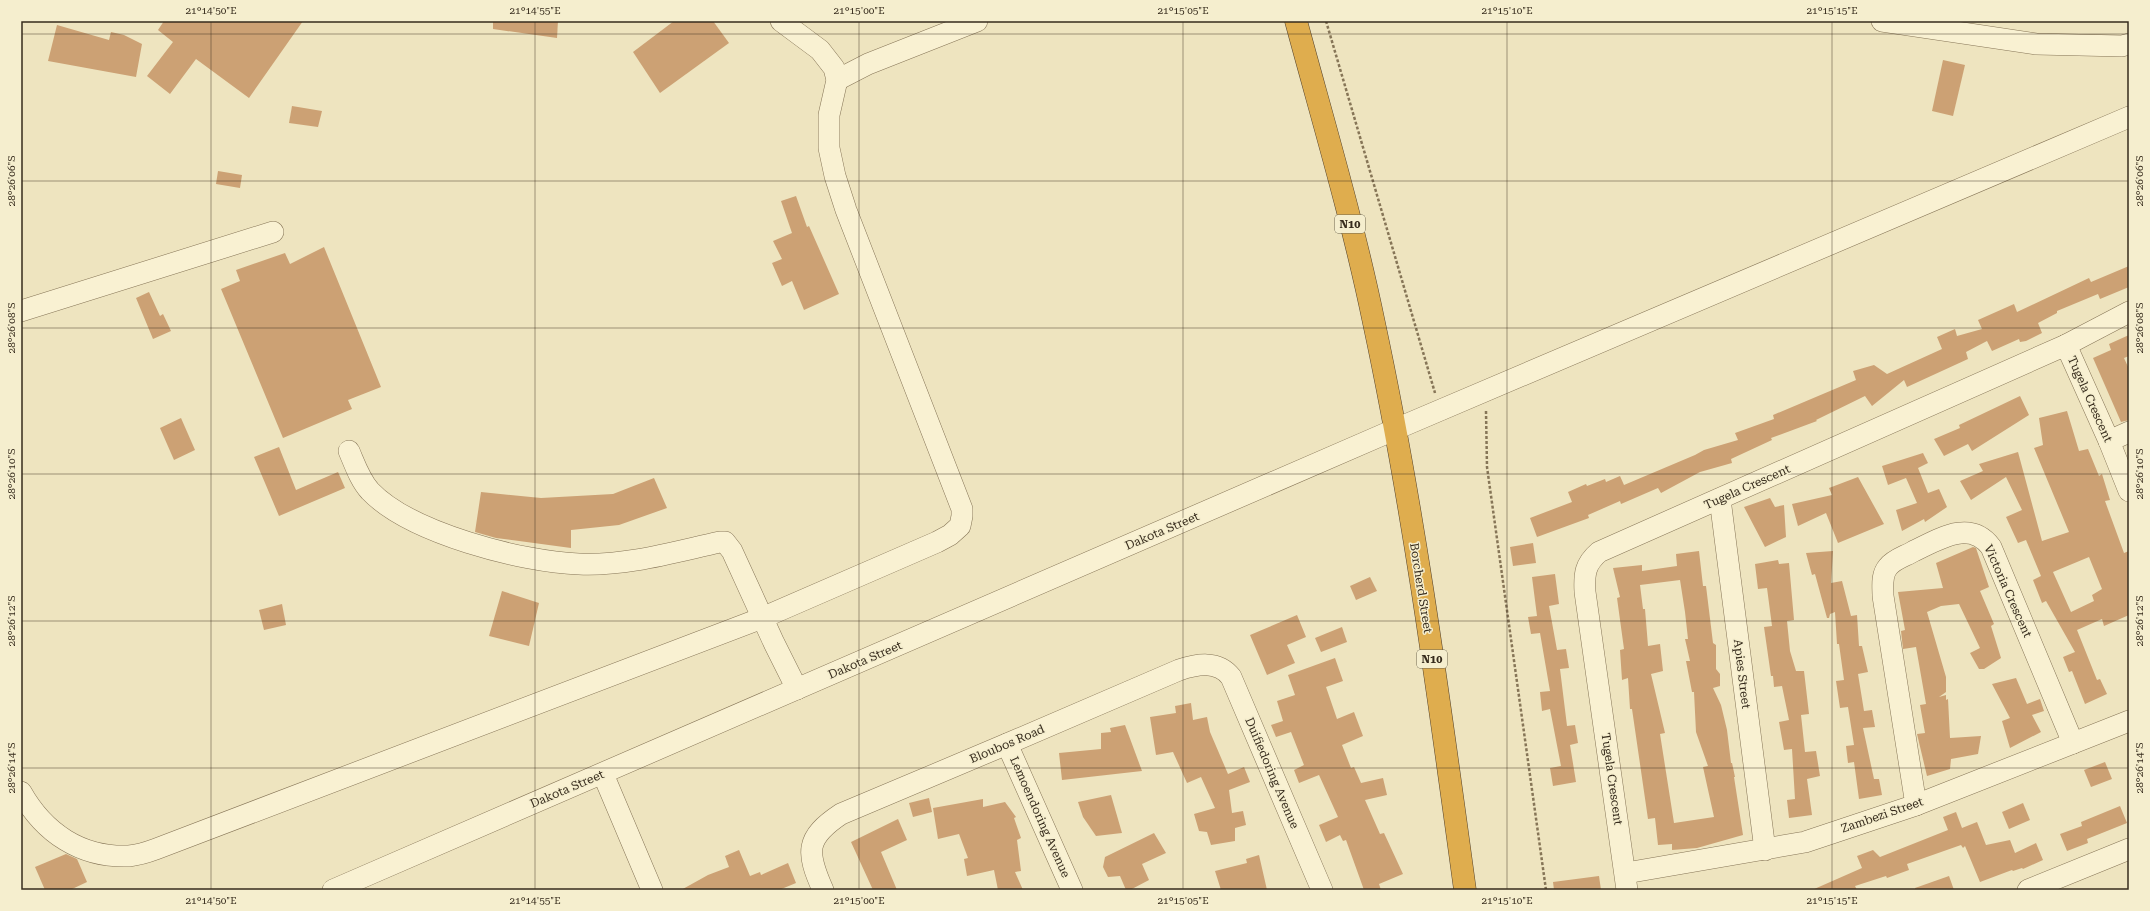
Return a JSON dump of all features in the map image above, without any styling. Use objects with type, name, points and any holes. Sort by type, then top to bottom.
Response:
[{"type":"highway","name":"N10","points":[[1296,21],[1374,320],[1396,429]]},
{"type":"highway","name":"Borcherd Street","points":[[1396,429],[1409,504],[1465,890]]},
{"type":"street","points":[[21,792],[46,826],[66,842],[83,850],[107,856],[131,856],[164,847],[762,618],[937,542],[956,530],[962,516],[962,509],[846,210],[835,176],[829,148],[829,114],[837,80],[834,68],[829,59],[820,50],[781,21]]},
{"type":"street","points":[[837,80],[868,64],[977,21]]},
{"type":"street","points":[[1882,21],[2036,44],[2122,46],[2129,44]]},
{"type":"street","name":"Dakota Street","points":[[333,890],[1440,410],[2129,117]]},
{"type":"street","points":[[21,311],[273,232]]},
{"type":"street","points":[[2066,345],[2129,312]]},
{"type":"street","name":"Tugela Crescent","points":[[1626,881],[1585,592],[1585,570],[1592,558],[1599,552],[2066,345],[2109,441],[2129,491]]},
{"type":"street","points":[[2109,441],[2129,432]]},
{"type":"street","points":[[349,452],[362,480],[370,491],[381,501],[408,518],[446,535],[475,545],[550,561],[579,564],[636,560],[724,542],[732,551],[762,618],[797,689]]},
{"type":"street","name":"Apies Street","points":[[1720,499],[1765,850]]},
{"type":"street","name":"Victoria Crescent","points":[[1916,804],[1893,669],[1882,596],[1882,582],[1886,570],[1892,562],[1941,538],[1959,533],[1970,533],[1981,536],[1991,547],[2073,743]]},
{"type":"street","name":"Bloubos Road","points":[[823,890],[811,858],[813,842],[818,833],[828,822],[841,814],[1178,670],[1201,664],[1212,665]]},
{"type":"street","name":"Duifiedoring Avenue","points":[[1212,665],[1221,667],[1231,677],[1322,890]]},
{"type":"street","name":"Zambezi Street","points":[[1626,881],[1805,842],[1916,804],[2129,721]]},
{"type":"street","name":"Lemoendoring Avenue","points":[[1007,744],[1072,890]]},
{"type":"street","points":[[603,774],[652,890]]},
{"type":"street","points":[[2028,890],[2129,849]]},
{"type":"path","points":[[1326,21],[1440,410]]},
{"type":"path","points":[[1485,392],[1487,467],[1546,890]]},
{"type":"building","points":[[164,21],[303,21],[249,98],[196,59],[170,94],[147,76],[173,42],[158,30]]},
{"type":"building","points":[[493,21],[558,21],[557,38],[493,29]]},
{"type":"building","points":[[674,21],[713,21],[729,43],[660,93],[633,52]]},
{"type":"building","points":[[57,25],[109,40],[111,32],[124,35],[142,44],[136,77],[48,61]]},
{"type":"building","points":[[1943,60],[1965,65],[1953,116],[1932,111]]},
{"type":"building","points":[[292,106],[322,111],[318,127],[289,123]]},
{"type":"building","points":[[218,171],[242,175],[240,188],[216,184]]},
{"type":"building","points":[[796,196],[807,227],[809,226],[839,294],[804,310],[792,281],[782,286],[772,263],[782,259],[773,241],[792,233],[781,201]]},
{"type":"building","points":[[324,247],[381,387],[348,400],[352,409],[283,438],[221,289],[240,281],[236,270],[285,253],[290,264]]},
{"type":"building","points":[[2129,266],[2129,287],[2100,299],[2098,294],[2057,311],[2057,313],[2038,323],[2042,333],[2026,341],[2020,342],[2019,339],[1992,351],[1987,341],[1966,352],[1968,359],[1907,387],[1904,380],[1872,406],[1865,396],[1816,420],[1817,421],[1771,438],[1772,440],[1731,459],[1732,463],[1700,472],[1661,493],[1658,488],[1621,504],[1620,501],[1588,515],[1589,518],[1537,537],[1530,518],[1572,502],[1568,492],[1586,484],[1587,486],[1605,479],[1606,482],[1620,476],[1624,485],[1704,450],[1738,440],[1735,433],[1774,419],[1773,415],[1856,380],[1853,371],[1874,365],[1887,374],[1942,349],[1937,337],[1955,329],[1957,336],[1982,329],[1978,320],[2014,304],[2017,312],[2089,278],[2091,282]]},
{"type":"building","points":[[149,292],[160,316],[163,314],[171,331],[153,339],[136,298]]},
{"type":"building","points":[[2129,335],[2129,356],[2124,358],[2129,369],[2129,420],[2121,422],[2093,358],[2111,350],[2109,344]]},
{"type":"building","points":[[2020,396],[2029,415],[1972,451],[1968,444],[1944,456],[1934,439],[1960,428],[1959,425]]},
{"type":"building","points":[[2067,411],[2079,451],[2088,449],[2099,476],[2102,474],[2110,500],[2105,501],[2124,553],[2129,551],[2129,615],[2104,626],[2102,619],[2077,630],[2097,680],[2100,679],[2107,694],[2085,704],[2072,671],[2069,672],[2063,657],[2075,652],[2046,601],[2042,603],[2033,580],[2041,576],[2026,540],[2018,543],[2006,517],[2022,510],[2006,477],[1971,500],[1960,481],[1983,471],[1979,464],[2018,452],[2042,541],[2069,532],[2034,448],[2043,445],[2039,418]],"holes":[[[2089,557],[2102,589],[2092,595],[2094,601],[2071,612],[2053,572]]]},
{"type":"building","points":[[181,418],[195,450],[174,460],[160,428]]},
{"type":"building","points":[[279,447],[296,490],[338,472],[345,488],[279,516],[254,457]]},
{"type":"building","points":[[1923,453],[1928,463],[1918,468],[1928,493],[1939,489],[1947,507],[1925,522],[1924,519],[1902,531],[1896,510],[1917,503],[1906,478],[1888,485],[1882,466]]},
{"type":"building","points":[[1858,477],[1884,524],[1838,543],[1826,513],[1798,526],[1792,504],[1832,495],[1829,488]]},
{"type":"building","points":[[654,478],[667,508],[619,525],[571,530],[571,548],[496,538],[475,532],[481,492],[541,498],[613,494]]},
{"type":"building","points":[[1770,498],[1775,507],[1784,505],[1786,537],[1765,547],[1744,507]]},
{"type":"building","points":[[1533,543],[1536,563],[1513,566],[1510,547]]},
{"type":"building","points":[[1973,547],[1976,548],[1989,587],[1980,591],[1994,624],[1991,626],[2001,658],[1984,669],[1979,669],[1970,653],[1980,648],[1959,604],[1941,606],[1927,612],[1946,677],[1946,692],[1939,697],[1946,695],[1946,700],[1948,699],[1950,738],[1981,736],[1978,754],[1951,759],[1950,769],[1927,776],[1917,734],[1925,733],[1920,705],[1926,704],[1916,647],[1903,649],[1901,631],[1905,630],[1898,592],[1943,588],[1936,563]]},
{"type":"building","points":[[1699,551],[1703,586],[1706,586],[1713,643],[1716,645],[1716,669],[1720,674],[1720,686],[1713,688],[1721,705],[1727,730],[1743,835],[1697,848],[1672,850],[1672,844],[1658,845],[1655,818],[1648,819],[1632,709],[1630,709],[1628,678],[1622,680],[1620,650],[1624,649],[1617,598],[1620,597],[1613,568],[1642,565],[1642,571],[1677,566],[1676,554]],"holes":[[[1680,580],[1688,639],[1685,639],[1690,661],[1686,661],[1692,692],[1694,692],[1696,732],[1708,766],[1703,767],[1714,817],[1674,823],[1660,734],[1665,733],[1651,674],[1663,671],[1660,644],[1648,646],[1645,609],[1643,609],[1640,585]]]},
{"type":"building","points":[[1833,551],[1831,583],[1842,581],[1851,616],[1857,615],[1859,646],[1862,646],[1868,672],[1858,674],[1864,711],[1872,710],[1875,727],[1863,728],[1874,779],[1879,779],[1882,795],[1859,799],[1854,762],[1848,763],[1846,746],[1854,745],[1848,707],[1840,708],[1836,681],[1844,680],[1839,644],[1837,644],[1835,612],[1830,614],[1829,618],[1827,618],[1815,574],[1812,575],[1806,553]]},
{"type":"building","points":[[1778,560],[1779,564],[1789,563],[1794,620],[1787,621],[1790,651],[1796,671],[1804,671],[1809,714],[1801,715],[1805,752],[1816,751],[1820,776],[1807,779],[1812,815],[1789,818],[1787,800],[1795,799],[1792,749],[1784,750],[1779,722],[1789,720],[1782,686],[1774,687],[1773,676],[1771,676],[1764,627],[1772,626],[1767,588],[1758,589],[1755,564]]},
{"type":"building","points":[[1555,574],[1559,604],[1549,606],[1557,650],[1566,649],[1569,668],[1560,669],[1567,726],[1575,725],[1578,743],[1570,745],[1576,782],[1553,786],[1550,768],[1561,766],[1550,709],[1542,711],[1540,692],[1550,691],[1540,633],[1531,634],[1528,617],[1537,616],[1532,577]]},
{"type":"building","points":[[1370,577],[1377,591],[1356,600],[1350,586]]},
{"type":"building","points":[[502,591],[539,603],[529,646],[489,636]]},
{"type":"building","points":[[282,604],[286,625],[264,630],[259,610]]},
{"type":"building","points":[[1297,615],[1306,637],[1287,645],[1295,663],[1267,675],[1250,635]]},
{"type":"building","points":[[1342,627],[1347,642],[1321,652],[1315,638]]},
{"type":"building","points":[[1335,658],[1343,681],[1326,687],[1337,719],[1354,712],[1363,736],[1342,745],[1351,768],[1354,767],[1361,783],[1383,778],[1387,795],[1365,800],[1380,834],[1384,833],[1403,874],[1379,884],[1381,890],[1364,890],[1346,840],[1343,841],[1340,835],[1326,842],[1319,825],[1338,817],[1319,775],[1299,783],[1294,770],[1304,765],[1291,732],[1276,737],[1271,725],[1283,721],[1277,701],[1295,695],[1288,675]]},
{"type":"building","points":[[2016,678],[2027,704],[2040,699],[2044,711],[2032,715],[2041,732],[2010,748],[2002,721],[2010,718],[1992,684]]},
{"type":"building","points":[[1191,703],[1193,720],[1207,717],[1210,732],[1228,774],[1244,767],[1250,782],[1229,790],[1232,813],[1243,811],[1246,825],[1235,828],[1235,841],[1211,845],[1207,832],[1199,831],[1194,814],[1215,808],[1201,777],[1187,783],[1173,752],[1156,755],[1150,717],[1176,713],[1175,706]]},
{"type":"building","points":[[1125,725],[1142,771],[1062,780],[1059,753],[1101,749],[1101,733],[1111,732],[1110,728]]},
{"type":"building","points":[[2105,762],[2112,779],[2091,787],[2084,770]]},
{"type":"building","points":[[1111,795],[1122,833],[1096,836],[1083,817],[1078,802]]},
{"type":"building","points":[[929,798],[932,812],[913,817],[909,803]]},
{"type":"building","points":[[983,799],[983,807],[1005,802],[1016,817],[1014,818],[1021,838],[1017,840],[1021,871],[1015,872],[1023,890],[998,890],[994,870],[967,876],[964,859],[968,858],[959,834],[938,839],[933,808]]},
{"type":"building","points":[[2023,803],[2030,820],[2009,829],[2002,812]]},
{"type":"building","points":[[2120,806],[2127,823],[2087,839],[2088,843],[2067,851],[2060,834],[2082,826],[2081,822]]},
{"type":"building","points":[[1956,812],[1962,828],[1977,822],[1986,845],[2010,840],[2015,853],[2036,843],[2043,860],[2023,869],[2012,870],[1980,882],[1965,846],[1963,848],[1961,845],[1907,864],[1909,870],[1887,878],[1886,876],[1855,886],[1857,890],[1812,890],[1862,868],[1857,856],[1873,850],[1880,857],[1948,830],[1943,817]]},
{"type":"building","points":[[898,819],[907,840],[881,852],[897,890],[873,890],[851,842]]},
{"type":"building","points":[[1154,833],[1166,853],[1142,864],[1149,880],[1130,890],[1126,890],[1120,876],[1108,877],[1103,867],[1105,857]]},
{"type":"building","points":[[739,850],[750,876],[760,872],[761,875],[788,863],[796,883],[779,890],[681,890],[708,875],[729,867],[725,856]]},
{"type":"building","points":[[66,854],[77,859],[87,882],[70,890],[45,890],[35,867]]},
{"type":"building","points":[[1259,855],[1267,890],[1221,890],[1215,871],[1247,863],[1246,859]]},
{"type":"building","points":[[1599,876],[1601,890],[1554,890],[1553,882]]},
{"type":"building","points":[[1949,876],[1954,890],[1915,890],[1915,888]]}]
